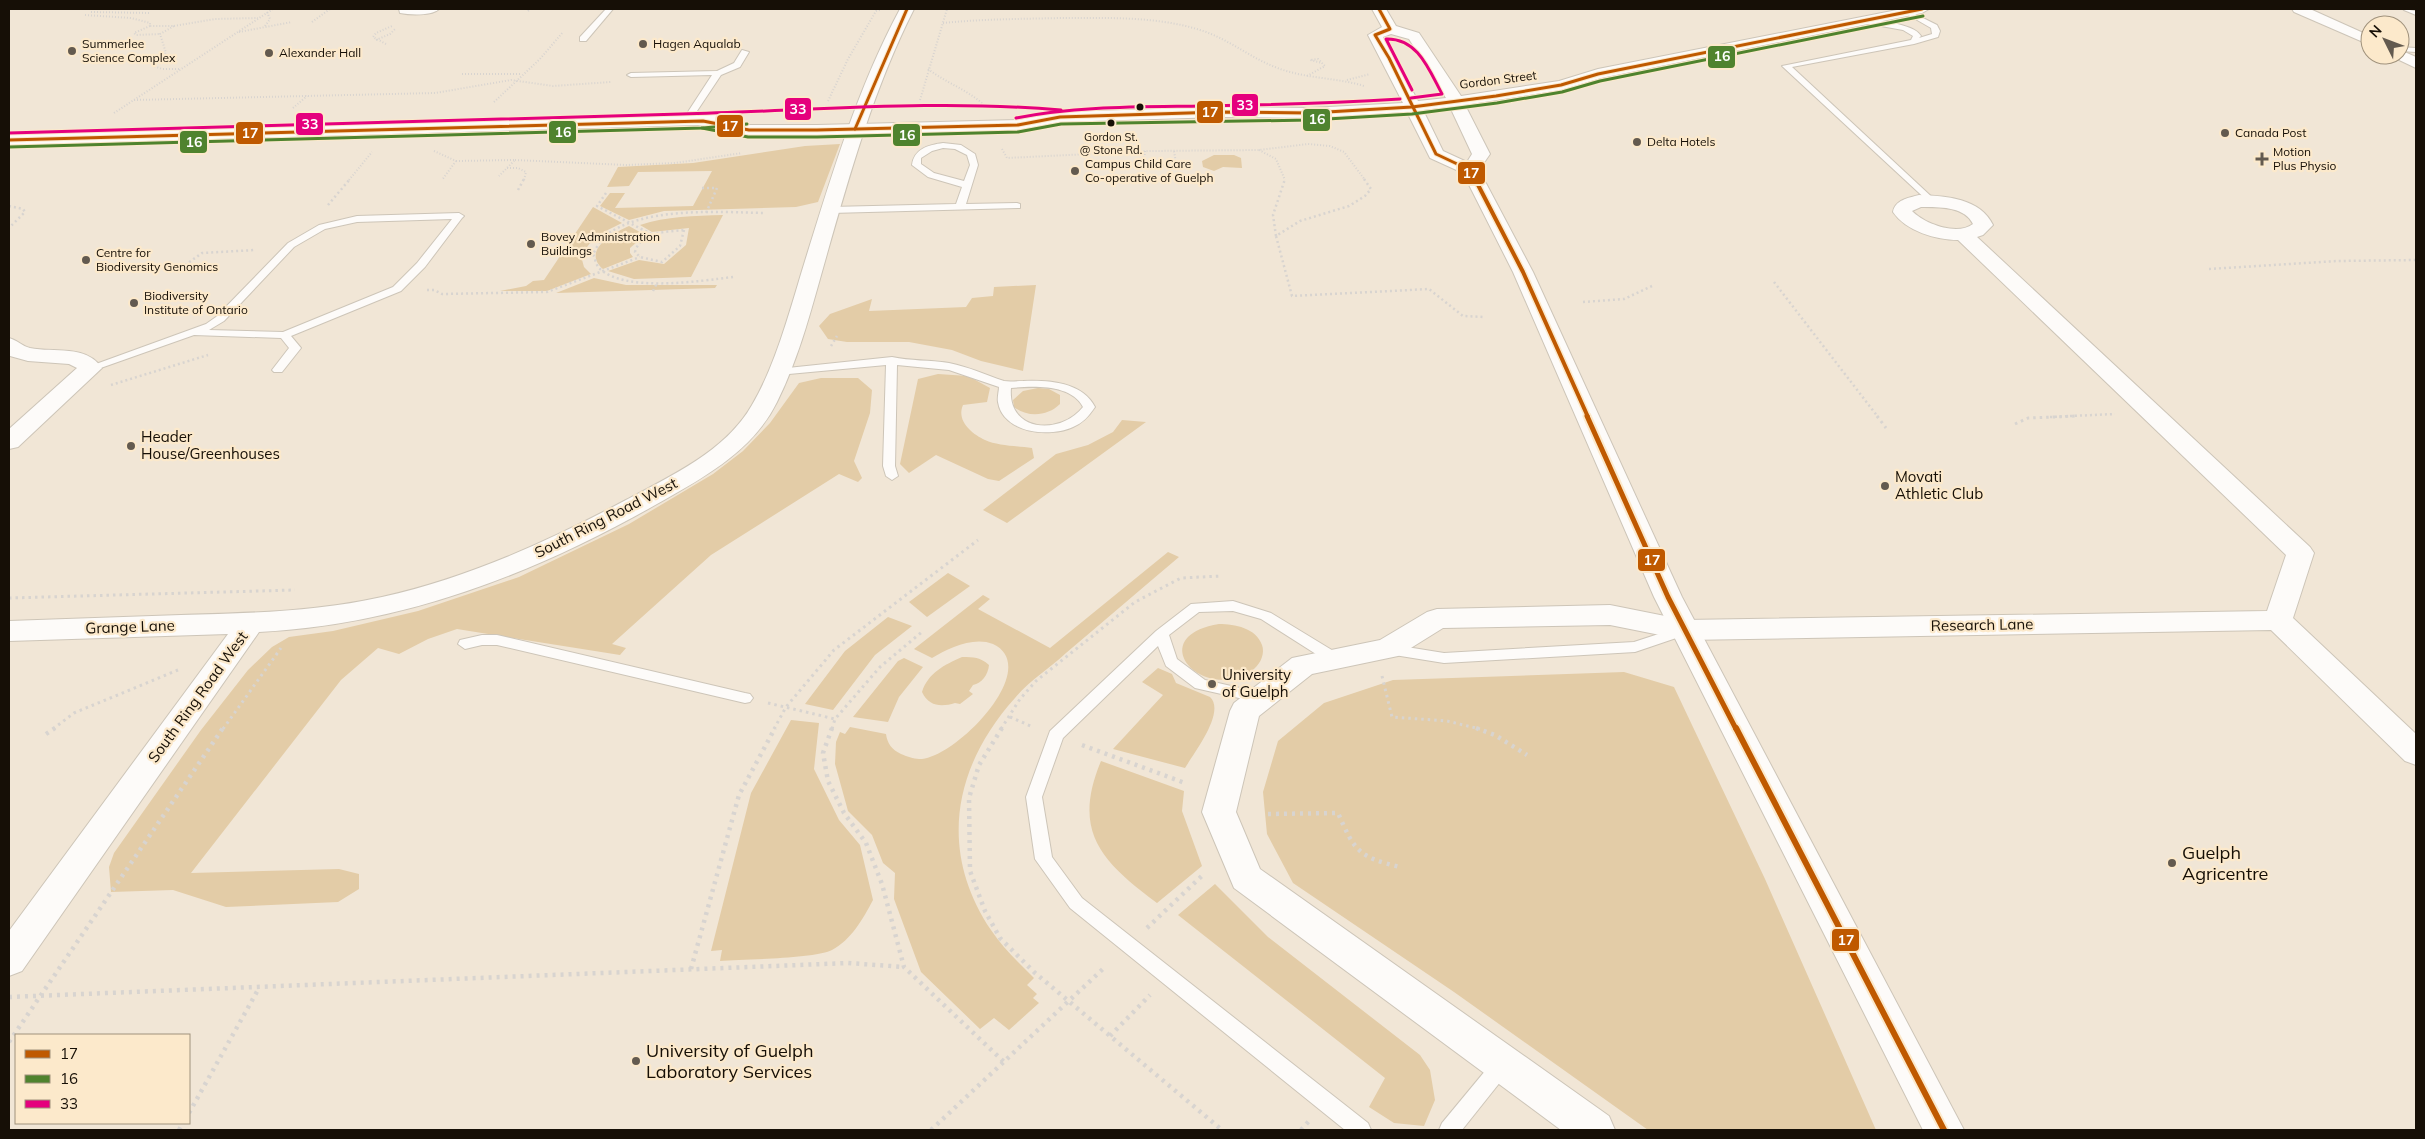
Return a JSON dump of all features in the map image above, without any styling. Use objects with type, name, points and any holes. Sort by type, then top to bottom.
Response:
[{"type":"main road","points":[[407,12],[432,9]]},
{"type":"main road","name":"South Ring Road West","points":[[9,960],[251,623],[324,617],[395,603],[491,573],[572,539],[651,497],[712,460],[730,445],[763,405],[778,372],[858,121],[908,9]]},
{"type":"main road","points":[[1379,9],[1390,29]]},
{"type":"main road","name":"Gordon Street","points":[[9,140],[495,125],[694,121],[750,130],[858,121],[1018,125],[1060,117],[1220,112],[1310,113],[1451,93],[1561,85],[1598,74],[1922,9]]},
{"type":"main road","points":[[2299,9],[2360,36]]},
{"type":"main road","points":[[1470,170],[1481,154],[1451,93],[1414,36],[1390,29],[1376,35],[1436,154],[1470,170],[1522,272],[1668,597],[1944,1130]]},
{"type":"main road","name":"Gordon Street","points":[[1521,76],[1598,74]]},
{"type":"main road","name":"Gordon Street","points":[[1451,93],[1466,83]]},
{"type":"main road","points":[[1931,201],[1958,205],[1969,210],[1982,220],[1981,228],[1963,234],[1934,231],[1916,225],[1907,219],[1902,212],[1903,207],[1909,203],[1931,201]]},
{"type":"main road","points":[[1963,234],[2300,553],[2278,620],[2416,753]]},
{"type":"main road","points":[[9,344],[27,354],[84,361],[91,368],[9,442]]},
{"type":"main road","name":"Research Lane","points":[[1382,650],[1437,619],[1610,615],[1685,630],[2278,620]]},
{"type":"main road","name":"Grange Lane","points":[[9,631],[251,623]]},
{"type":"main road","points":[[1382,650],[1303,665],[1245,711],[1219,812],[1246,878],[1594,1130]]},
{"type":"lane","points":[[583,39],[610,9]]},
{"type":"lane","points":[[2406,9],[2416,13]]},
{"type":"lane","points":[[1907,12],[1930,24],[1936,31],[1935,35],[1928,39],[1914,42],[1786,66],[1931,201]]},
{"type":"lane","points":[[1862,20],[1906,28],[1915,32],[1917,36],[1914,42]]},
{"type":"lane","points":[[631,75],[718,73],[737,65],[745,52]]},
{"type":"lane","points":[[694,121],[718,73]]},
{"type":"lane","points":[[960,207],[967,185],[974,160],[966,150],[951,146],[938,146],[924,150],[916,157],[916,165],[928,173],[967,185]]},
{"type":"lane","points":[[831,210],[1017,206]]},
{"type":"lane","points":[[91,368],[194,333],[220,319],[288,247],[322,227],[342,221],[459,216],[421,266],[393,291],[284,336],[194,333]]},
{"type":"lane","points":[[278,370],[295,348],[284,336]]},
{"type":"lane","points":[[778,372],[892,360],[928,362],[965,369],[1005,385],[1035,383],[1062,388],[1083,397],[1088,407],[1079,418],[1064,426],[1046,429],[1028,427],[1013,419],[1005,410],[1002,397],[1005,385]]},
{"type":"lane","points":[[892,360],[889,466],[892,476]]},
{"type":"lane","points":[[1335,659],[1266,616],[1233,606],[1196,607],[1161,634],[1056,736],[1034,797],[1044,859],[1076,903],[1360,1130]]},
{"type":"lane","points":[[1382,650],[1444,658],[1635,647],[1685,630]]},
{"type":"lane","points":[[1161,634],[1170,662],[1200,684],[1261,698]]},
{"type":"lane","points":[[465,644],[482,640],[497,640],[745,698]]},
{"type":"lane","points":[[1449,1130],[1503,1064]]},
{"type":"path","points":[[109,116],[273,9]]},
{"type":"path","points":[[312,22],[330,9]]},
{"type":"path","points":[[920,100],[947,9]]},
{"type":"path","points":[[122,18],[134,11]]},
{"type":"path","points":[[828,101],[848,59],[876,11]]},
{"type":"path","points":[[91,12],[150,13]]},
{"type":"path","points":[[265,26],[270,19],[267,12]]},
{"type":"path","points":[[375,40],[373,37],[376,33],[394,25],[407,12]]},
{"type":"path","points":[[84,15],[122,18],[150,23],[150,26]]},
{"type":"path","points":[[174,26],[160,34],[143,36],[134,33],[150,26],[174,26],[215,19],[259,18]]},
{"type":"path","points":[[943,23],[979,19],[1146,20],[1200,30],[1230,41],[1251,55],[1275,67],[1306,76],[1344,81],[1364,86]]},
{"type":"path","points":[[237,32],[292,22]]},
{"type":"path","points":[[375,40],[390,34],[396,28],[394,25]]},
{"type":"path","points":[[495,125],[501,117],[492,112],[490,106],[540,59],[564,30]]},
{"type":"path","points":[[160,34],[166,54],[154,66],[155,68],[182,69]]},
{"type":"path","points":[[375,40],[386,44]]},
{"type":"path","points":[[1306,76],[1325,66],[1322,63]]},
{"type":"path","points":[[928,69],[949,83],[971,94],[982,103]]},
{"type":"path","points":[[1344,81],[1374,73]]},
{"type":"path","points":[[462,74],[523,74]]},
{"type":"path","points":[[134,100],[435,92],[503,81],[553,86],[611,82]]},
{"type":"path","points":[[1007,158],[1144,151],[1240,148],[1259,150],[1308,144],[1330,146],[1344,152],[1371,189],[1366,197],[1350,205],[1299,222],[1276,236]]},
{"type":"path","points":[[431,150],[456,162],[569,160],[626,165],[675,163],[750,151]]},
{"type":"path","points":[[1259,150],[1276,159],[1285,180],[1274,205],[1272,229],[1276,236],[1292,296],[1428,289],[1463,316],[1483,317]]},
{"type":"path","points":[[181,268],[203,252],[288,247],[373,151]]},
{"type":"path","points":[[1144,151],[1144,161],[1153,167],[1176,163],[1174,151]]},
{"type":"path","points":[[499,176],[515,160]]},
{"type":"path","points":[[442,180],[456,162]]},
{"type":"path","points":[[506,168],[518,168],[526,172],[526,176],[518,190]]},
{"type":"path","points":[[702,188],[717,188],[706,213]]},
{"type":"path","points":[[606,193],[597,206],[653,235]]},
{"type":"path","points":[[9,206],[23,209],[26,212],[22,218],[9,228]]},
{"type":"path","points":[[733,277],[657,283],[621,280],[604,271],[593,258],[594,250],[599,242],[612,232],[631,223],[667,215],[764,213]]},
{"type":"path","points":[[684,230],[680,246],[662,262],[640,257],[635,252],[637,245],[653,235],[684,230]]},
{"type":"path","points":[[393,291],[434,290],[442,294],[547,292],[640,257]]},
{"type":"path","points":[[2208,269],[2337,261],[2416,260]]},
{"type":"path","points":[[1774,282],[1886,428]]},
{"type":"path","points":[[653,291],[657,283]]},
{"type":"path","points":[[1583,302],[1624,299],[1652,286]]},
{"type":"path","points":[[2014,424],[2028,418],[2151,413]]},
{"type":"path","points":[[691,969],[739,794],[786,707],[834,650],[978,540]]},
{"type":"path","points":[[1221,576],[1181,578],[1135,602],[1036,682],[1020,699],[979,765],[969,798],[968,835],[970,871],[985,911],[1000,938],[1034,972],[1222,1130]]},
{"type":"path","points":[[9,598],[296,590]]},
{"type":"path","points":[[923,631],[880,667],[836,719],[823,753],[828,782],[844,813],[866,843],[882,884],[904,967],[1004,1062]]},
{"type":"path","points":[[46,734],[74,713],[199,661],[230,653],[282,647]]},
{"type":"path","points":[[1382,650],[1392,717],[1450,720],[1485,729],[1513,744],[1528,755]]},
{"type":"path","points":[[745,698],[836,719]]},
{"type":"path","points":[[1010,717],[1039,730]]},
{"type":"path","points":[[1074,742],[1185,783]]},
{"type":"path","points":[[1268,814],[1338,813],[1352,845],[1366,858],[1400,867]]},
{"type":"path","points":[[1139,935],[1205,873]]},
{"type":"path","points":[[9,1042],[119,883]]},
{"type":"path","points":[[9,997],[848,963],[904,967]]},
{"type":"path","points":[[931,1130],[1105,966]]},
{"type":"path","points":[[1110,1036],[1168,977]]},
{"type":"path","points":[[190,1111],[259,987]]},
{"type":"shaded area","points":[[840,144],[818,202],[796,207],[664,211],[629,220],[600,206],[610,193],[625,193],[615,208],[693,206],[712,171],[638,172],[629,186],[607,187],[618,167],[693,163],[805,146]]},
{"type":"shaded area","points":[[1214,155],[1234,155],[1241,158],[1242,168],[1223,167],[1214,171],[1203,167],[1202,161]]},
{"type":"shaded area","points":[[593,207],[622,223],[598,236],[581,256],[584,267],[591,274],[547,291],[500,291],[526,286],[533,281],[544,280]]},
{"type":"shaded area","points":[[723,215],[691,277],[634,279],[608,271],[639,260],[664,264],[686,245],[689,228],[652,232],[640,225],[670,218]]},
{"type":"shaded area","points":[[629,226],[645,235],[630,248],[630,253],[633,257],[603,269],[597,262],[596,255],[598,249],[608,238]]},
{"type":"shaded area","points":[[594,278],[626,285],[717,285],[715,288],[556,293]]},
{"type":"shaded area","points":[[1036,285],[1023,371],[981,361],[952,350],[909,342],[847,342],[828,339],[819,326],[830,314],[872,299],[869,311],[966,307],[972,298],[993,296],[994,287]]},
{"type":"shaded area","points":[[938,374],[968,376],[990,388],[987,402],[963,405],[961,411],[963,422],[970,431],[990,442],[1032,448],[1034,458],[999,481],[988,479],[936,455],[909,473],[900,464],[918,379]]},
{"type":"shaded area","points":[[821,378],[858,378],[872,390],[870,413],[854,461],[862,478],[858,482],[839,474],[711,555],[612,644],[626,648],[620,655],[457,629],[428,639],[399,654],[378,648],[341,680],[191,873],[339,869],[359,874],[359,889],[338,902],[226,907],[173,890],[111,892],[109,867],[114,853],[201,730],[248,670],[272,647],[289,637],[333,631],[418,611],[519,577],[629,524],[713,474],[743,451],[770,423],[799,383]]},
{"type":"shaded area","points":[[1038,388],[1049,389],[1060,395],[1060,404],[1050,411],[1038,414],[1025,413],[1014,407],[1013,400],[1023,391]]},
{"type":"shaded area","points":[[1122,420],[1146,422],[1007,523],[983,510],[1056,454],[1088,445],[1113,432]]},
{"type":"shaded area","points":[[1168,552],[1179,557],[1033,680],[1015,698],[994,725],[978,752],[966,781],[960,810],[959,840],[964,870],[974,900],[991,930],[1006,949],[1034,978],[1027,985],[1037,994],[1033,998],[1039,1003],[1009,1030],[994,1018],[980,1029],[921,972],[894,899],[895,873],[883,863],[872,835],[848,811],[835,764],[836,742],[840,732],[845,734],[850,727],[886,734],[893,748],[915,759],[934,755],[953,745],[988,711],[1001,691],[1008,672],[1006,656],[993,644],[978,641],[961,644],[932,658],[914,649],[983,595],[990,599],[978,609],[1050,648]]},
{"type":"shaded area","points":[[948,573],[970,586],[927,617],[909,602]]},
{"type":"shaded area","points":[[888,617],[912,626],[875,655],[833,710],[805,704],[845,651]]},
{"type":"shaded area","points":[[1219,624],[1244,628],[1259,639],[1263,648],[1263,655],[1254,669],[1235,678],[1216,679],[1200,674],[1188,665],[1183,654],[1185,642],[1196,631]]},
{"type":"shaded area","points":[[962,657],[977,658],[989,665],[984,678],[973,685],[969,691],[973,694],[960,704],[936,705],[928,701],[922,692],[928,680],[938,670]]},
{"type":"shaded area","points":[[904,658],[923,667],[899,697],[888,722],[853,717],[898,661]]},
{"type":"shaded area","points":[[1158,668],[1172,674],[1176,683],[1210,697],[1214,704],[1214,712],[1207,732],[1185,768],[1113,749],[1163,695],[1142,682]]},
{"type":"shaded area","points":[[1624,672],[1674,687],[1765,879],[1876,1130],[1648,1130],[1454,992],[1293,883],[1267,834],[1263,792],[1278,741],[1324,703],[1393,680]]},
{"type":"shaded area","points":[[791,720],[819,723],[814,769],[839,820],[860,845],[873,900],[861,922],[851,935],[832,950],[795,957],[720,961],[722,950],[711,951],[751,793]]},
{"type":"shaded area","points":[[1101,761],[1184,791],[1182,811],[1202,866],[1157,903],[1121,874],[1097,844],[1091,827],[1090,808],[1093,786]]},
{"type":"shaded area","points":[[1215,884],[1268,937],[1420,1055],[1430,1070],[1435,1100],[1424,1126],[1394,1123],[1369,1107],[1385,1078],[1178,915]]},
{"type":"transit line","name":"17","points":[[855,129],[907,9]]},
{"type":"transit line","name":"17","points":[[1379,9],[1390,29],[1375,35],[1389,58],[1436,154],[1470,170],[1523,272],[1668,597],[1944,1130]]},
{"type":"transit line","name":"17","points":[[9,140],[703,121],[749,130],[817,130],[1018,125],[1060,117],[1220,112],[1310,113],[1412,107],[1561,85],[1598,74],[1922,9]]},
{"type":"transit line","name":"16","points":[[702,128],[748,137],[817,137],[1018,132],[1061,124],[1310,120],[1412,114],[1562,92],[1600,81],[1923,16]]},
{"type":"transit line","name":"33","points":[[1411,98],[1442,94],[1427,65],[1414,48],[1406,42],[1397,39],[1386,39],[1412,90]]},
{"type":"transit line","name":"33","points":[[1016,118],[1056,110],[1111,107],[1307,104],[1400,99]]},
{"type":"transit line","name":"33","points":[[9,133],[691,114],[876,105],[969,104],[1061,110]]},
{"type":"transit line","name":"16","points":[[9,147],[703,128],[747,124]]},
{"type":"place","name":"Hagen Aqualab","points":[[643,44]]},
{"type":"place","name":"Summerlee Science Complex","points":[[72,51]]},
{"type":"place","name":"Alexander Hall","points":[[269,53]]},
{"type":"place","name":"Gordon St. @ Stone Rd.","points":[[1111,123]]},
{"type":"place","name":"Canada Post","points":[[2225,133]]},
{"type":"place","name":"Delta Hotels","points":[[1637,142]]},
{"type":"place","name":"Motion Plus Physio","points":[[2262,159]]},
{"type":"place","name":"Campus Child Care Co-operative of Guelph","points":[[1075,171]]},
{"type":"place","name":"Bovey Administration Buildings","points":[[531,244]]},
{"type":"place","name":"Centre for Biodiversity Genomics","points":[[86,260]]},
{"type":"place","name":"Biodiversity Institute of Ontario","points":[[134,303]]},
{"type":"place","name":"Header House/Greenhouses","points":[[131,446]]},
{"type":"place","name":"Movati Athletic Club","points":[[1885,486]]},
{"type":"place","name":"University of Guelph","points":[[1212,684]]},
{"type":"place","name":"Guelph Agricentre","points":[[2172,863]]},
{"type":"place","name":"University of Guelph Laboratory Services","points":[[636,1061]]}]
